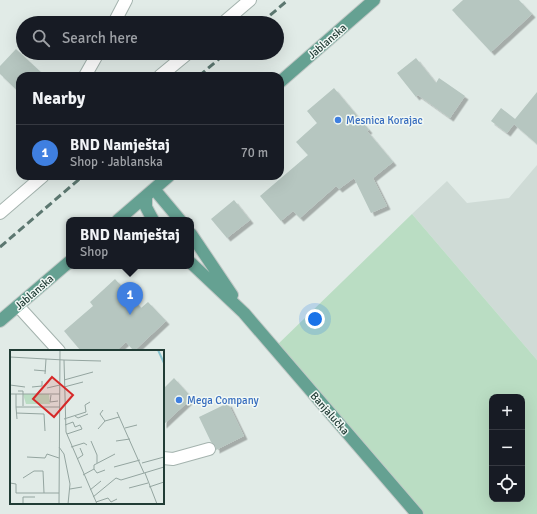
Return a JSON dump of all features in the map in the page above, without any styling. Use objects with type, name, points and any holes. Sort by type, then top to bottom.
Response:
[{"type":"main road","name":"Jablanska","points":[[284,79],[374,0]]},
{"type":"main road","points":[[121,217],[164,180]]},
{"type":"main road","points":[[150,192],[146,207],[151,217]]},
{"type":"main road","points":[[150,192],[177,217]]},
{"type":"main road","points":[[194,238],[244,313]]},
{"type":"main road","name":"Jablanska","points":[[0,321],[66,265]]},
{"type":"main road","points":[[194,266],[244,313]]},
{"type":"main road","name":"Banjalučka","points":[[244,313],[417,514]]},
{"type":"street","points":[[118,16],[126,0]]},
{"type":"street","points":[[231,16],[250,0]]},
{"type":"street","points":[[87,72],[94,60]]},
{"type":"street","points":[[165,72],[179,60]]},
{"type":"street","points":[[0,213],[38,180]]},
{"type":"street","points":[[18,306],[58,350]]},
{"type":"street","points":[[164,458],[173,459],[209,448]]},
{"type":"shaded area","points":[[537,165],[537,360],[412,214],[447,181],[467,203],[509,198]]},
{"type":"green space","points":[[412,214],[537,360],[537,514],[417,514],[274,348]]},
{"type":"building","points":[[463,0],[519,0],[532,14],[491,52],[452,10]]},
{"type":"building","points":[[16,49],[16,60],[28,60],[41,72],[16,72],[16,89],[0,74],[0,66]]},
{"type":"building","points":[[416,58],[436,83],[439,78],[465,96],[450,118],[418,95],[416,97],[397,73]]},
{"type":"building","points":[[334,88],[393,162],[373,178],[387,206],[371,213],[354,178],[339,189],[336,186],[300,218],[293,211],[281,221],[260,196],[279,180],[284,180],[284,176],[308,155],[296,142],[317,123],[307,111]]},
{"type":"building","points":[[537,92],[537,144],[514,124],[507,133],[491,121],[501,108],[515,119]]},
{"type":"building","points":[[234,200],[250,220],[227,238],[211,219]]},
{"type":"building","points":[[115,279],[141,308],[148,302],[166,321],[135,350],[133,350],[126,342],[117,350],[80,350],[64,331],[93,306],[90,302]]},
{"type":"building","name":"Mega Company","points":[[174,378],[192,398],[164,424],[164,388]]},
{"type":"building","points":[[228,403],[244,436],[216,450],[216,447],[211,442],[199,417]]},
{"type":"railway","points":[[269,16],[288,0]]},
{"type":"railway","points":[[204,72],[218,60]]},
{"type":"railway","points":[[0,247],[78,180]]},
{"type":"place","name":"Mesnica Korajac","points":[[338,120]]},
{"type":"place","name":"BND Namještaj","points":[[130,315]]},
{"type":"place","name":"Mega Company","points":[[179,400]]}]
